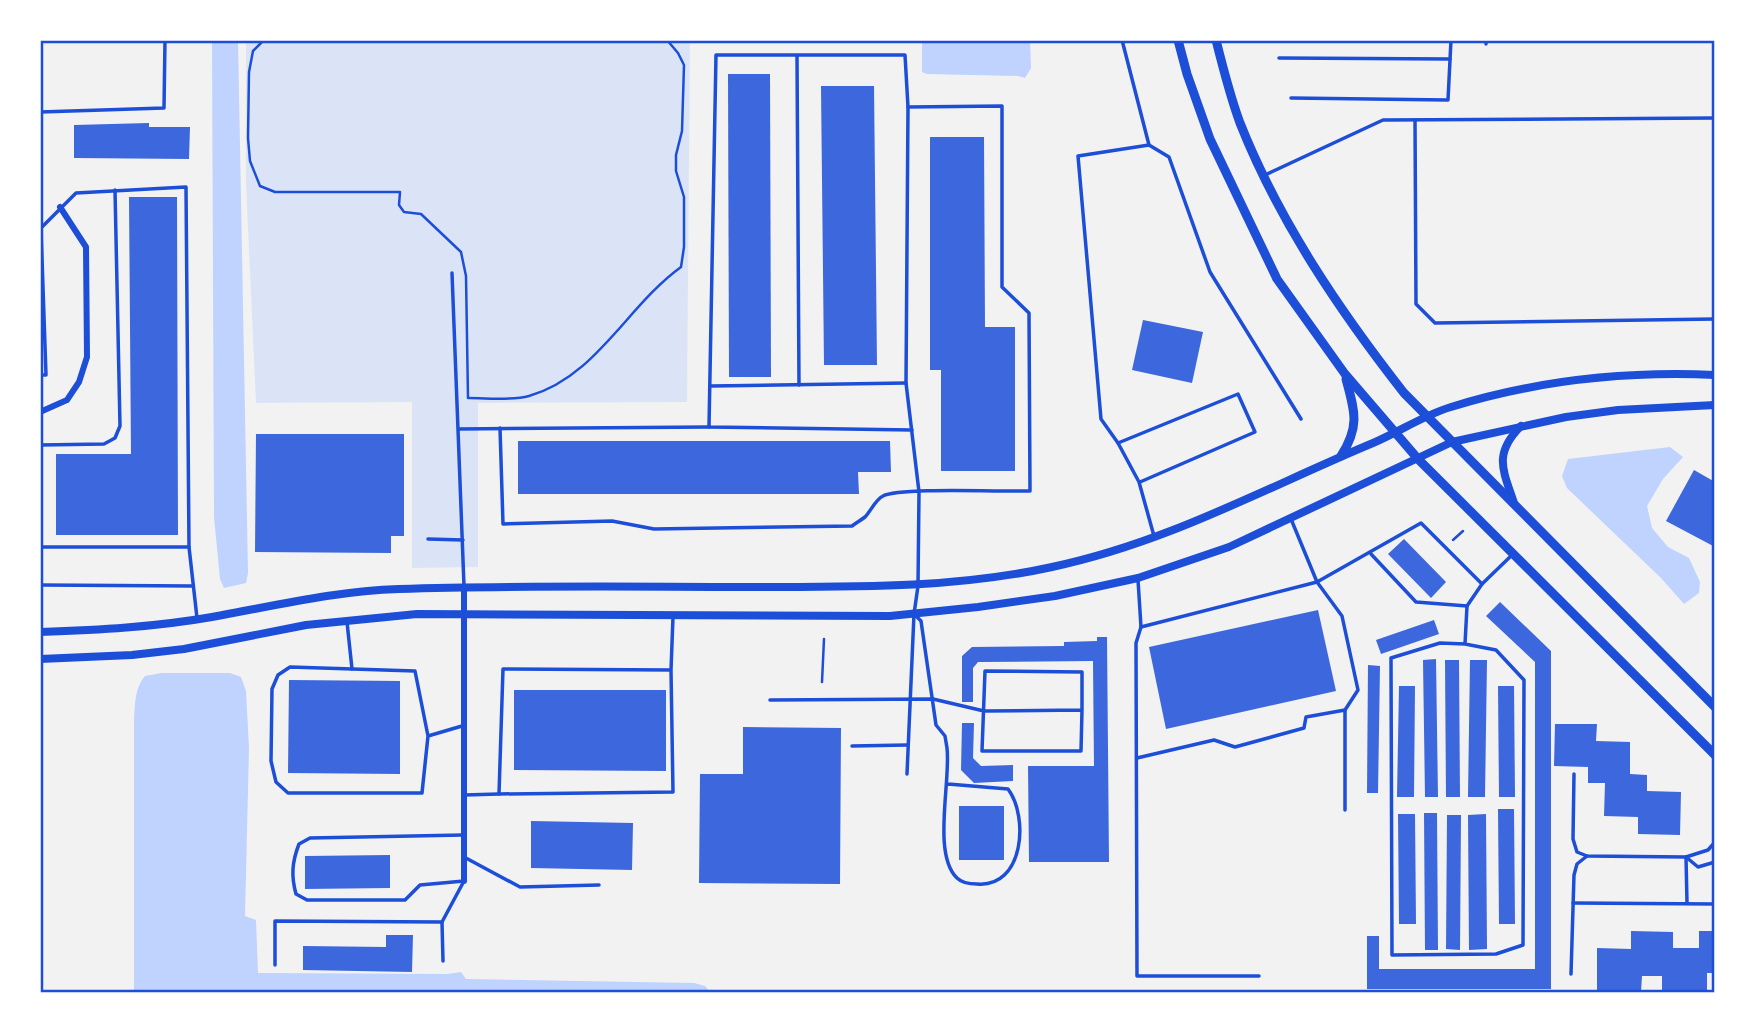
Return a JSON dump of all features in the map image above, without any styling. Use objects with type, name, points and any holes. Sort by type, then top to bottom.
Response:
[{"type":"main road","points":[[1178,40],[1210,139],[1277,279],[1345,374],[1418,459],[1715,755]]},
{"type":"main road","points":[[1216,40],[1240,122],[1265,175],[1308,259],[1360,336],[1404,393],[1715,707]]},
{"type":"main road","points":[[1340,456],[1349,442],[1355,422],[1345,374]]},
{"type":"street","points":[[40,412],[67,400],[79,382],[87,357],[86,247],[61,207]]},
{"type":"street","points":[[40,632],[110,630],[197,620],[289,601],[393,589],[918,586],[975,580],[1052,567],[1103,555],[1154,538],[1227,510],[1450,407],[1514,391],[1615,374],[1715,375]]},
{"type":"street","points":[[40,659],[132,655],[184,649],[306,625],[417,614],[890,616],[1055,596],[1138,578],[1228,547],[1452,442],[1523,425],[1618,410],[1715,405]]},
{"type":"street","points":[[1515,506],[1504,475],[1502,454],[1512,435],[1523,425]]},
{"type":"street","points":[[464,588],[464,881]]},
{"type":"lane","points":[[40,112],[164,108],[165,40]]},
{"type":"lane","points":[[1122,40],[1149,145]]},
{"type":"lane","points":[[1291,99],[1448,100],[1451,40]]},
{"type":"lane","points":[[709,427],[716,55],[905,55],[908,107],[906,383],[919,492],[918,586],[914,614],[906,774]]},
{"type":"lane","points":[[797,56],[799,385]]},
{"type":"lane","points":[[1279,58],[1450,58]]},
{"type":"lane","points":[[500,428],[503,524],[612,521],[654,529],[852,526],[866,516],[882,496],[893,493],[1030,491],[1029,313],[1002,287],[1002,106],[908,107]]},
{"type":"lane","points":[[1265,175],[1383,120],[1715,117]]},
{"type":"lane","points":[[1415,120],[1416,304],[1435,323],[1715,319]]},
{"type":"lane","points":[[1154,538],[1139,482],[1118,443],[1101,419],[1078,156],[1149,145],[1169,157],[1210,272],[1301,419]]},
{"type":"lane","points":[[40,375],[46,375],[41,228],[76,193],[186,187],[189,547],[197,620]]},
{"type":"lane","points":[[40,445],[104,444],[115,438],[120,426],[116,190]]},
{"type":"lane","points":[[452,273],[464,588]]},
{"type":"lane","points":[[710,386],[906,383]]},
{"type":"lane","points":[[1118,443],[1238,394],[1255,432],[1139,482]]},
{"type":"lane","points":[[459,429],[709,427],[913,430]]},
{"type":"lane","points":[[1291,519],[1317,582],[1342,616],[1358,690],[1345,710],[1345,810]]},
{"type":"lane","points":[[1142,627],[1317,582],[1421,523],[1482,584]]},
{"type":"lane","points":[[428,539],[463,540]]},
{"type":"lane","points":[[40,547],[189,547]]},
{"type":"lane","points":[[1371,553],[1416,602],[1467,606]]},
{"type":"lane","points":[[1465,644],[1467,606],[1482,584],[1514,554]]},
{"type":"lane","points":[[1138,578],[1142,627],[1136,643],[1138,976],[1259,976]]},
{"type":"lane","points":[[40,585],[193,586]]},
{"type":"lane","points":[[914,614],[921,621],[936,725],[944,736],[947,748],[945,819],[948,863],[953,875],[960,882],[979,885],[993,883],[1004,876],[1017,852],[1019,811],[1014,798],[1008,789],[948,784]]},
{"type":"lane","points":[[464,795],[673,792],[673,615]]},
{"type":"lane","points":[[347,620],[352,669]]},
{"type":"lane","points":[[1440,643],[1465,644],[1496,650],[1524,680],[1523,945],[1496,954],[1392,955],[1391,659],[1440,643]]},
{"type":"lane","points":[[290,667],[415,671],[428,736],[422,793],[288,793],[276,782],[271,761],[272,689],[278,675],[290,667]]},
{"type":"lane","points":[[499,794],[503,669],[671,670]]},
{"type":"lane","points":[[985,671],[1082,672],[1082,751],[982,751],[984,711],[985,671]]},
{"type":"lane","points":[[770,700],[933,699],[984,711],[1082,710]]},
{"type":"lane","points":[[1137,758],[1214,740],[1235,747],[1304,728],[1306,717],[1345,710]]},
{"type":"lane","points":[[428,736],[464,725]]},
{"type":"lane","points":[[852,746],[907,746]]},
{"type":"lane","points":[[1573,774],[1573,839],[1577,852],[1587,856],[1686,857],[1708,850],[1715,842]]},
{"type":"lane","points":[[464,835],[310,838],[299,844],[293,859],[292,879],[296,894],[307,900],[405,900],[420,885],[464,881]]},
{"type":"lane","points":[[1571,974],[1573,875],[1577,864],[1587,856]]},
{"type":"lane","points":[[464,857],[520,887],[599,885]]},
{"type":"lane","points":[[1686,857],[1698,867],[1715,862]]},
{"type":"lane","points":[[1686,857],[1687,903]]},
{"type":"lane","points":[[443,961],[442,922],[464,881]]},
{"type":"lane","points":[[1573,902],[1714,903]]},
{"type":"lane","points":[[275,965],[275,921],[442,922]]},
{"type":"path","points":[[264,40],[253,51],[249,72],[250,160],[260,186],[275,192],[400,192],[399,205],[404,212],[421,214],[461,252],[466,276],[468,398],[527,396],[568,378],[626,324],[652,290],[681,267],[684,247],[684,197],[676,171],[676,155],[682,131],[684,65],[667,40]]},
{"type":"path","points":[[1453,540],[1462,531]]},
{"type":"path","points":[[822,682],[824,639]]},
{"type":"shaded area","points":[[246,40],[690,40],[687,402],[478,403],[478,567],[412,568],[412,402],[256,403],[246,184]]},
{"type":"water","points":[[212,40],[238,40],[248,573],[246,583],[224,588],[220,579],[214,517]]},
{"type":"water","points":[[922,40],[1030,40],[1031,68],[1025,78],[927,74],[922,72]]},
{"type":"water","points":[[1670,447],[1683,457],[1663,479],[1647,506],[1652,528],[1668,547],[1689,558],[1700,582],[1699,593],[1684,604],[1661,578],[1567,488],[1562,476],[1568,459]]},
{"type":"water","points":[[162,673],[230,673],[241,677],[246,691],[249,748],[245,916],[256,920],[258,973],[461,972],[466,979],[694,983],[705,986],[711,993],[134,993],[135,705],[137,692],[145,676]]},
{"type":"building","points":[[728,74],[770,74],[771,377],[729,377]]},
{"type":"building","points":[[821,86],[874,86],[877,365],[824,365]]},
{"type":"building","points":[[149,123],[149,127],[190,127],[189,159],[74,158],[74,125]]},
{"type":"building","points":[[930,137],[984,137],[985,327],[1015,327],[1015,471],[941,471],[941,370],[930,370]]},
{"type":"building","points":[[129,197],[177,197],[178,535],[56,535],[56,454],[131,454]]},
{"type":"building","points":[[1143,320],[1203,332],[1192,383],[1132,370]]},
{"type":"building","points":[[256,434],[404,434],[404,536],[391,536],[391,553],[255,552]]},
{"type":"building","points":[[518,441],[890,441],[891,472],[858,472],[859,494],[518,494]]},
{"type":"building","points":[[1694,470],[1715,482],[1715,547],[1666,521]]},
{"type":"building","points":[[1404,539],[1446,582],[1431,598],[1388,554]]},
{"type":"building","points":[[1500,602],[1551,651],[1551,989],[1367,989],[1367,936],[1379,936],[1379,969],[1535,969],[1535,662],[1486,616]]},
{"type":"building","points":[[1318,610],[1336,691],[1166,729],[1149,647]]},
{"type":"building","points":[[1434,620],[1439,634],[1381,654],[1376,640]]},
{"type":"building","points":[[1097,637],[1107,637],[1109,862],[1029,862],[1028,766],[1094,766],[1093,661],[978,662],[973,668],[973,702],[962,702],[962,656],[972,647],[1064,646],[1064,642],[1097,641]]},
{"type":"building","points":[[1436,659],[1438,797],[1425,797],[1423,660]]},
{"type":"building","points":[[1445,660],[1459,660],[1460,797],[1446,797]]},
{"type":"building","points":[[1470,660],[1487,660],[1485,797],[1468,797]]},
{"type":"building","points":[[1368,665],[1380,666],[1378,793],[1367,793]]},
{"type":"building","points":[[289,680],[400,681],[400,774],[288,773]]},
{"type":"building","points":[[1399,686],[1415,686],[1414,797],[1397,797]]},
{"type":"building","points":[[1498,686],[1514,686],[1515,797],[1499,797]]},
{"type":"building","points":[[514,690],[666,690],[666,771],[514,770]]},
{"type":"building","points":[[962,723],[974,723],[973,758],[981,766],[1013,765],[1013,781],[974,783],[961,770]]},
{"type":"building","points":[[1555,724],[1597,724],[1596,741],[1630,742],[1630,774],[1647,775],[1647,791],[1681,792],[1680,835],[1638,834],[1638,817],[1604,816],[1605,783],[1588,783],[1588,767],[1554,766]]},
{"type":"building","points":[[743,727],[841,728],[840,884],[699,883],[700,774],[743,774]]},
{"type":"building","points":[[959,806],[1004,806],[1004,860],[959,860]]},
{"type":"building","points":[[1498,809],[1514,809],[1515,924],[1499,924]]},
{"type":"building","points":[[1424,813],[1437,813],[1438,950],[1425,950]]},
{"type":"building","points":[[1398,814],[1415,814],[1416,924],[1399,924]]},
{"type":"building","points":[[1486,814],[1487,949],[1469,950],[1468,815]]},
{"type":"building","points":[[1447,815],[1461,815],[1460,950],[1446,949]]},
{"type":"building","points":[[531,821],[633,823],[632,870],[531,868]]},
{"type":"building","points":[[390,855],[390,888],[305,889],[305,856]]},
{"type":"building","points":[[1631,931],[1673,932],[1673,948],[1699,948],[1699,931],[1715,931],[1715,973],[1707,973],[1707,990],[1662,990],[1662,976],[1642,976],[1641,992],[1597,991],[1597,948],[1631,949]]},
{"type":"building","points":[[386,935],[413,935],[412,972],[303,970],[303,946],[386,947]]}]
